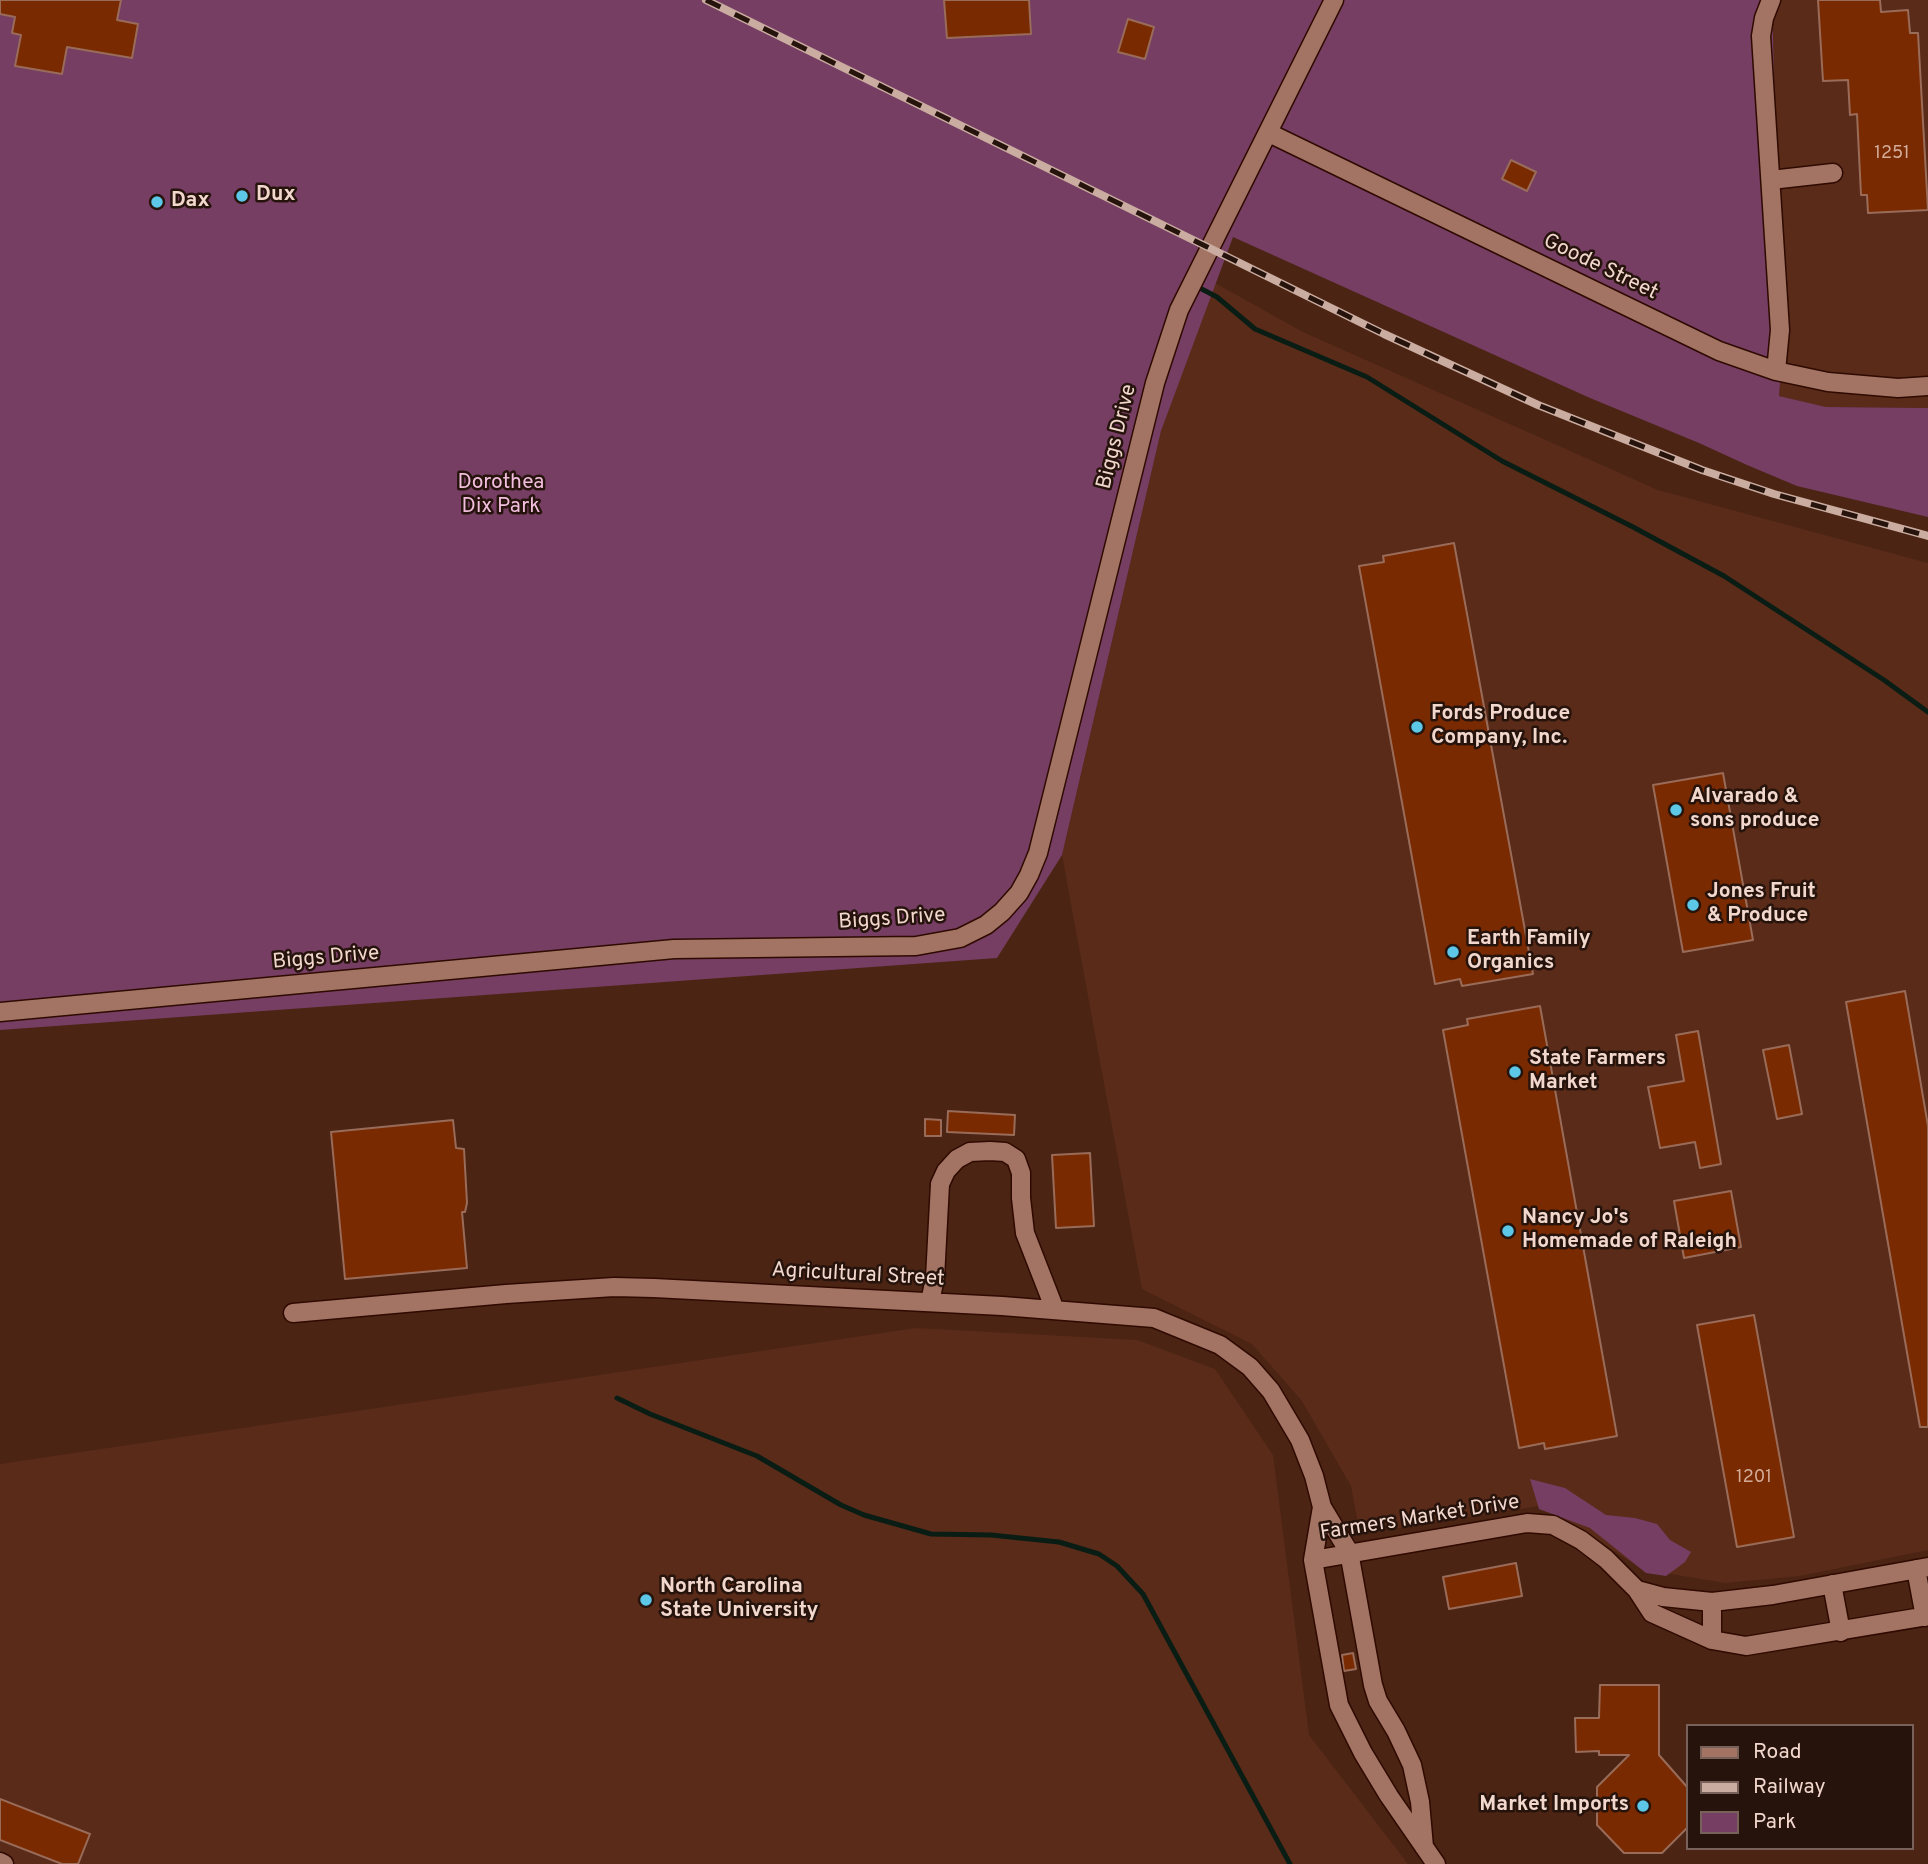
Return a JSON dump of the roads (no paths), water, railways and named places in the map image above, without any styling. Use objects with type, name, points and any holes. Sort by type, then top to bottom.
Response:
[{"type":"street","name":"Biggs Drive","points":[[6,1012],[674,949],[916,946],[960,938],[986,925],[1019,893],[1038,853],[1152,394],[1167,345],[1185,298],[1335,0]]},
{"type":"street","points":[[1771,0],[1761,36],[1780,330],[1776,371]]},
{"type":"street","name":"Goode Street","points":[[1269,134],[1560,273],[1691,339],[1776,371],[1857,386],[1928,386]]},
{"type":"street","points":[[1771,180],[1833,173]]},
{"type":"street","points":[[930,1302],[935,1278],[940,1184],[946,1171],[957,1159],[970,1152],[990,1151],[1005,1152],[1016,1159],[1021,1173],[1025,1233],[1055,1310]]},
{"type":"street","name":"Agricultural Street","points":[[293,1313],[614,1287],[930,1302],[1154,1318],[1220,1345],[1250,1367],[1271,1391],[1300,1440],[1322,1507],[1349,1552],[1373,1685],[1378,1702],[1412,1765],[1420,1802],[1424,1847]]},
{"type":"street","name":"Agricultural Street","points":[[1322,1507],[1313,1560],[1339,1705],[1388,1796],[1436,1864]]},
{"type":"street","name":"Farmers Market Drive","points":[[1313,1560],[1527,1523],[1553,1525],[1581,1540],[1606,1559],[1637,1590],[1652,1613],[1712,1640],[1746,1646],[1926,1616]]},
{"type":"street","points":[[1637,1590],[1663,1597],[1712,1602],[1773,1595],[1922,1568],[1926,1616]]},
{"type":"street","points":[[1832,1584],[1840,1632]]},
{"type":"street","points":[[1712,1602],[1712,1640]]},
{"type":"waterway","points":[[1196,286],[1217,297],[1255,329],[1367,377],[1502,461],[1724,576],[1884,680],[1928,712]]},
{"type":"waterway","points":[[617,1398],[650,1414],[757,1456],[841,1505],[864,1515],[931,1534],[991,1535],[1059,1542],[1099,1554],[1117,1566],[1143,1594],[1290,1864]]},
{"type":"railway","points":[[706,0],[1384,334],[1538,405],[1702,470],[1774,494],[1928,536]]},
{"type":"place","name":"Dux","points":[[242,196]]},
{"type":"place","name":"Dax","points":[[157,202]]},
{"type":"place","name":"Fords Produce Company, Inc.","points":[[1417,727]]},
{"type":"place","name":"Alvarado & sons produce","points":[[1676,810]]},
{"type":"place","name":"Jones Fruit & Produce","points":[[1693,905]]},
{"type":"place","name":"Earth Family Organics","points":[[1453,952]]},
{"type":"place","name":"State Farmers Market","points":[[1515,1072]]},
{"type":"place","name":"Nancy Jo's Homemade of Raleigh","points":[[1508,1231]]},
{"type":"place","name":"North Carolina State University","points":[[646,1600]]},
{"type":"place","name":"Market Imports","points":[[1643,1806]]},
{"type":"park label","name":"Dorothea Dix Park","points":[[501,496]]}]
